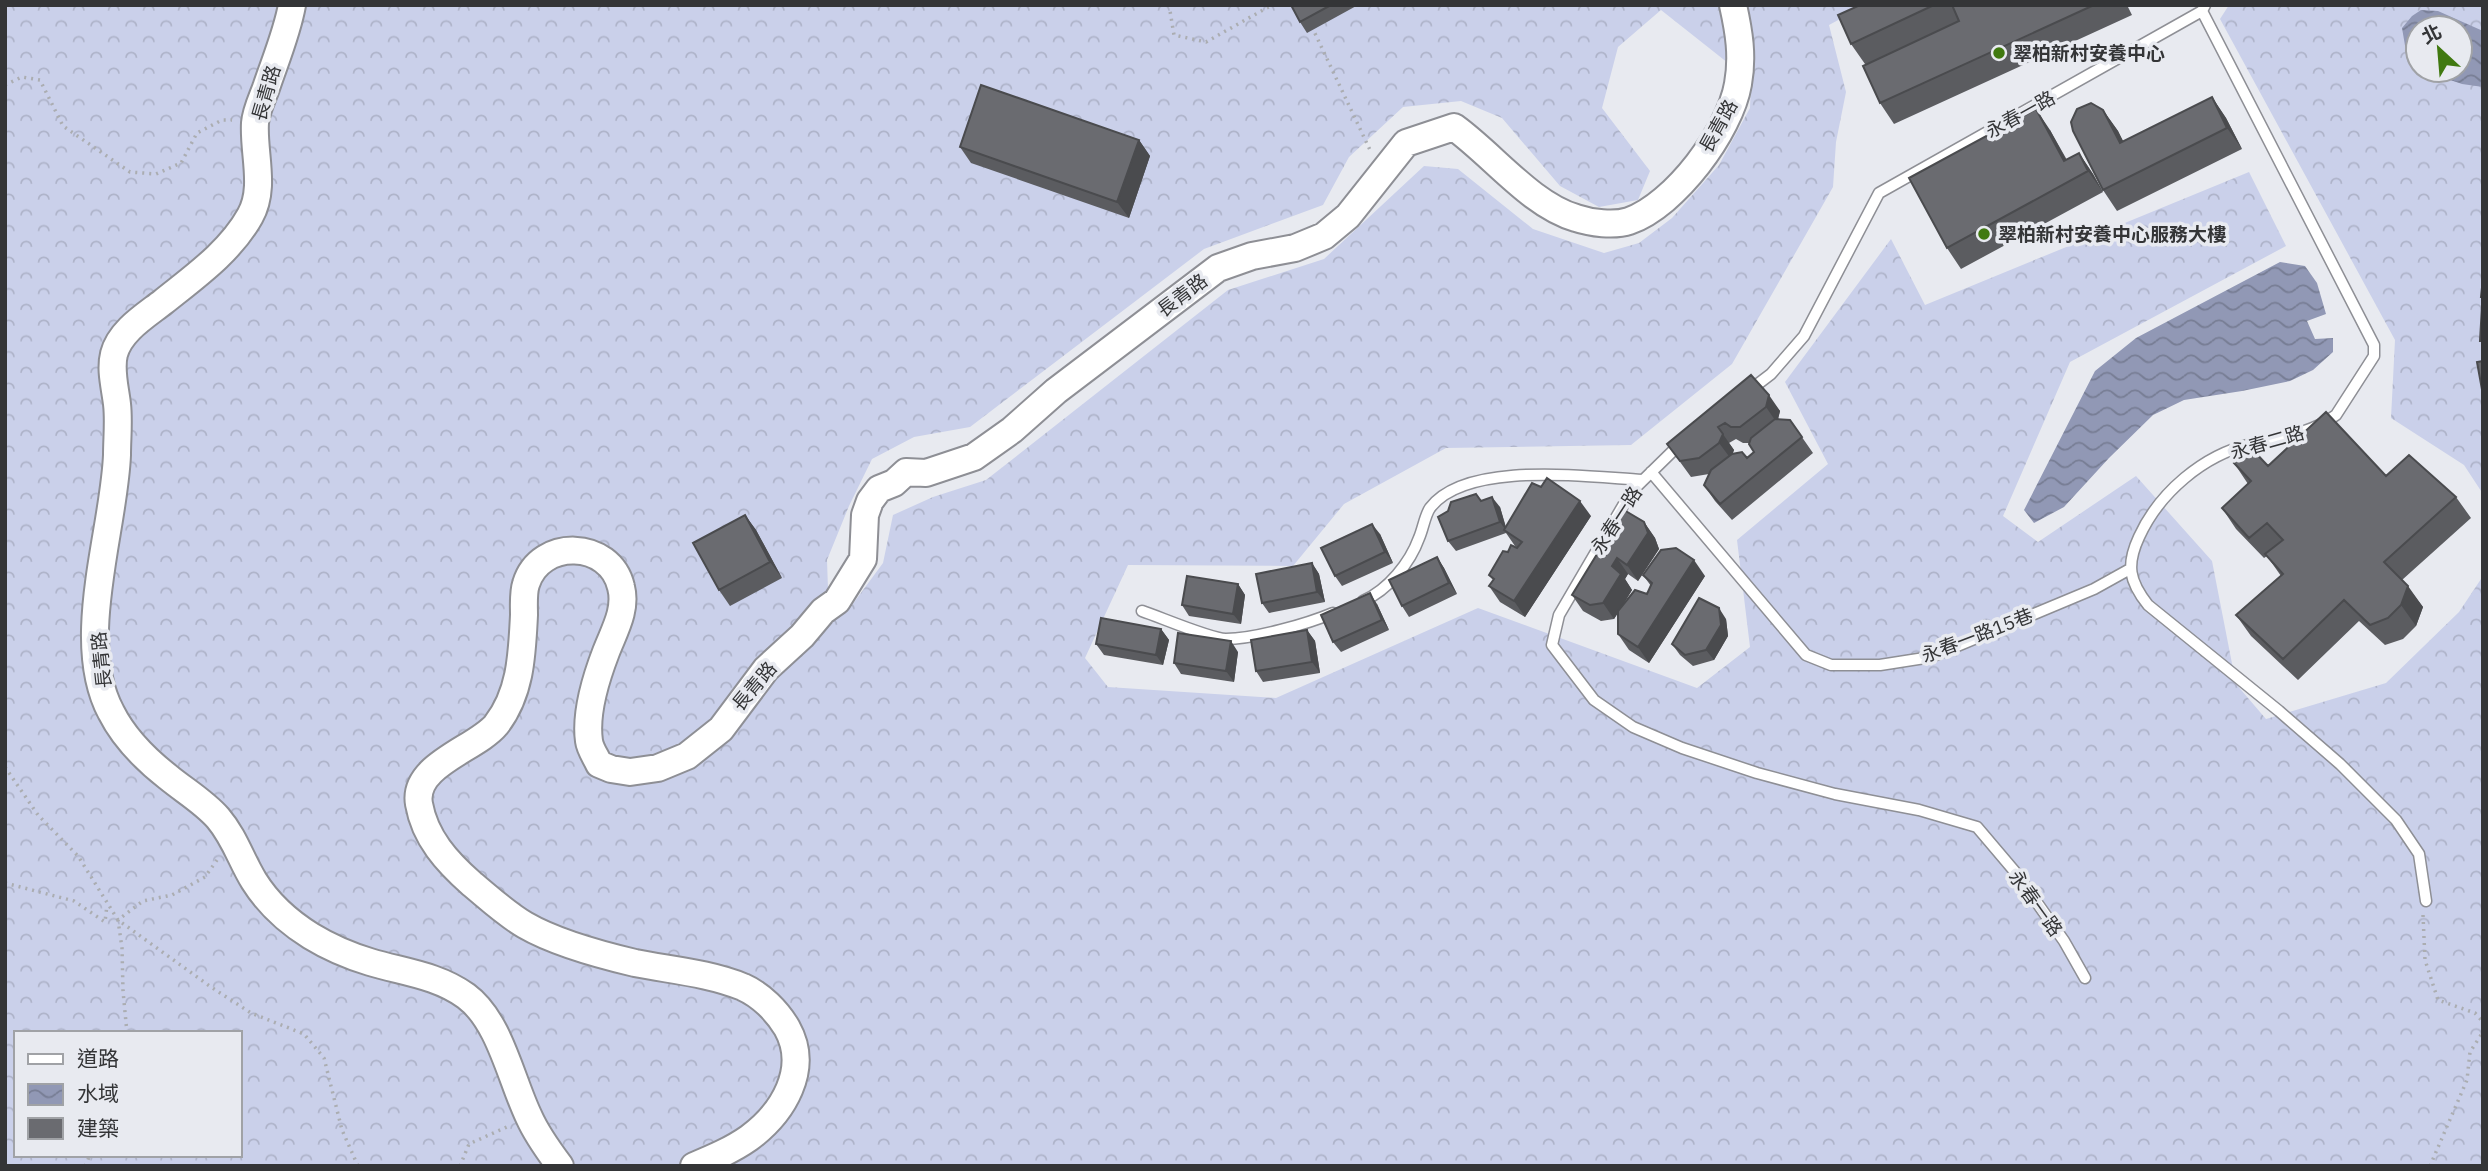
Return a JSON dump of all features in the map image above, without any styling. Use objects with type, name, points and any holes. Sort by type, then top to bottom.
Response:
[{"type":"street","name":"長青路","points":[[292,5],[255,120],[258,179],[252,213],[233,240],[204,269],[120,338],[113,357],[117,405],[117,459],[98,579],[96,644],[100,686],[111,713],[132,745],[216,816],[233,838],[253,880],[276,912],[312,937],[371,962],[422,974],[466,996],[484,1015],[496,1037],[528,1115],[544,1145],[560,1166]]},
{"type":"street","name":"長青路","points":[[694,1166],[723,1154],[751,1136],[780,1107],[792,1086],[797,1065],[796,1047],[778,1014],[744,988],[587,949],[526,925],[454,868],[436,846],[424,824],[418,801],[420,789],[428,775],[493,728],[509,706],[519,679],[525,587],[531,571],[548,557],[561,551],[588,551],[610,565],[621,586],[619,622],[605,653],[590,705],[589,743],[599,764],[630,772],[658,768],[687,755],[721,729],[766,668],[802,636],[823,611],[837,601],[863,559],[865,515],[870,501],[879,489],[894,483],[906,472],[926,473],[974,457],[1218,268],[1252,256],[1295,248],[1324,236],[1348,216],[1406,143],[1454,127],[1476,142],[1555,211],[1603,223],[1627,222],[1652,210],[1678,187],[1713,142],[1730,113],[1738,85],[1742,43],[1733,5]]},
{"type":"lane","name":"永春一路","points":[[1737,399],[1770,374],[1804,336],[1879,193],[2204,8]]},
{"type":"lane","name":"永春二路","points":[[2130,569],[2133,550],[2143,528],[2169,492],[2203,463],[2247,444],[2295,435],[2327,422],[2336,415],[2374,356],[2374,345],[2204,8]]},
{"type":"lane","name":"永春一路","points":[[1693,433],[1671,451],[1631,492],[1559,614],[1552,645],[1594,700],[1633,727],[1682,748],[1757,773],[1835,794],[1919,810],[1977,827],[2016,873],[2064,941],[2085,978]]},
{"type":"lane","name":"永春一路15巷","points":[[1650,472],[1806,655],[1831,665],[1880,665],[1931,657],[2094,589],[2130,569]]},
{"type":"lane","points":[[1355,604],[1368,599],[1399,573],[1414,551],[1429,509],[1448,494],[1495,477],[1525,474],[1642,480]]},
{"type":"lane","points":[[2130,569],[2136,590],[2148,605],[2279,711],[2340,764],[2396,820],[2419,853],[2426,901]]},
{"type":"lane","points":[[1142,611],[1224,639],[1318,620],[1343,609]]},
{"type":"path","points":[[1169,5],[1174,35],[1206,42],[1272,5]]},
{"type":"path","points":[[1308,17],[1381,174]]},
{"type":"path","points":[[5,85],[22,77],[40,80],[63,126],[130,172],[156,174],[180,163],[197,133],[222,120],[255,120]]},
{"type":"path","points":[[5,767],[38,815],[78,856],[118,920],[251,1013],[304,1034],[324,1058],[342,1130],[358,1166]]},
{"type":"path","points":[[118,920],[143,901],[172,895],[205,877],[233,838]]},
{"type":"path","points":[[5,883],[74,901],[105,922],[107,905]]},
{"type":"path","points":[[2426,901],[2423,918],[2425,960],[2438,1000],[2475,1013],[2483,1022]]},
{"type":"path","points":[[118,920],[127,1031]]},
{"type":"path","points":[[2430,1166],[2467,1080],[2470,1052],[2483,1032]]},
{"type":"path","points":[[460,1166],[469,1144],[528,1115]]},
{"type":"green space","points":[[5,5],[1721,5],[1730,24],[1728,63],[1661,10],[1618,47],[1602,108],[1650,171],[1638,200],[1599,207],[1560,186],[1502,118],[1461,101],[1403,107],[1349,157],[1323,205],[1204,249],[970,427],[914,437],[872,459],[827,560],[828,589],[852,605],[883,563],[893,515],[933,497],[986,480],[1228,290],[1324,259],[1424,166],[1458,169],[1533,229],[1604,253],[1639,243],[1672,218],[1719,165],[1750,108],[1752,52],[1747,5],[1866,5],[1829,25],[1846,92],[1836,142],[1833,187],[1732,364],[1631,445],[1446,448],[1344,504],[1293,566],[1128,565],[1085,658],[1108,687],[1276,698],[1478,608],[1697,688],[1750,647],[1737,540],[1828,464],[1785,382],[1891,239],[1925,305],[2249,172],[2286,246],[2070,362],[2003,516],[2038,542],[2136,476],[2212,561],[2236,684],[2266,719],[2386,683],[2459,612],[2483,576],[2483,1166],[5,1166]]},
{"type":"green space","points":[[2229,5],[2483,5],[2483,494],[2464,465],[2391,418],[2395,340],[2220,19]]},
{"type":"water","points":[[2421,10],[2445,14],[2415,14]]},
{"type":"water","points":[[2474,27],[2483,31],[2483,87],[2462,84],[2474,84]]},
{"type":"water","points":[[2280,262],[2305,266],[2317,283],[2326,314],[2307,321],[2315,339],[2333,338],[2333,352],[2313,370],[2290,381],[2184,400],[2153,415],[2064,507],[2034,523],[2024,510],[2095,371],[2136,338]]},
{"type":"building","points":[[1291,5],[1331,5],[1300,22]]},
{"type":"building","points":[[1860,5],[1934,5],[1851,44],[1838,15]]},
{"type":"building","points":[[1952,5],[2094,5],[1880,103],[1863,66],[1959,21]]},
{"type":"building","points":[[981,85],[1139,140],[1117,202],[960,147]]},
{"type":"building","points":[[2212,97],[2227,128],[2103,190],[2073,131],[2071,122],[2077,109],[2091,103],[2103,110],[2120,143]]},
{"type":"building","name":"翠柏新村安養中心服務大樓","points":[[2036,109],[2064,161],[2079,153],[2088,171],[1947,248],[1909,178]]},
{"type":"building","points":[[2482,306],[2483,341],[2480,341]]},
{"type":"building","points":[[2483,361],[2483,395],[2477,362]]},
{"type":"building","points":[[1751,375],[1769,395],[1766,407],[1740,427],[1731,427],[1725,423],[1718,427],[1723,434],[1719,443],[1699,458],[1680,461],[1667,444]]},
{"type":"building","points":[[2326,412],[2386,476],[2409,455],[2456,497],[2384,562],[2408,586],[2401,605],[2388,618],[2370,625],[2344,600],[2283,659],[2236,615],[2283,574],[2265,554],[2283,540],[2267,523],[2249,538],[2222,508],[2251,481],[2234,463],[2251,448],[2268,466]]},
{"type":"building","points":[[1775,419],[1790,420],[1802,437],[1720,504],[1704,485],[1711,470],[1732,454],[1742,452],[1747,458],[1754,452],[1749,444],[1751,438]]},
{"type":"building","points":[[1547,478],[1580,501],[1514,601],[1489,586],[1494,579],[1489,575],[1503,551],[1508,552],[1511,545],[1517,548],[1522,542],[1504,530],[1532,483],[1541,487]]},
{"type":"building","points":[[1476,494],[1481,501],[1492,497],[1500,522],[1448,541],[1438,517],[1448,511],[1451,502]]},
{"type":"building","points":[[1624,510],[1644,522],[1648,533],[1627,565],[1617,558],[1612,566],[1621,574],[1603,603],[1590,605],[1572,595]]},
{"type":"building","points":[[745,515],[770,562],[719,590],[693,543]]},
{"type":"building","points":[[1372,524],[1385,552],[1335,576],[1321,548]]},
{"type":"building","points":[[1676,548],[1694,560],[1638,647],[1618,634],[1618,611],[1635,590],[1647,594],[1652,583],[1643,575],[1661,550]]},
{"type":"building","points":[[1437,557],[1449,583],[1402,606],[1389,580]]},
{"type":"building","points":[[1312,563],[1317,592],[1262,603],[1256,574]]},
{"type":"building","points":[[1187,576],[1238,584],[1233,614],[1182,605]]},
{"type":"building","points":[[1370,593],[1382,620],[1333,642],[1321,615]]},
{"type":"building","points":[[1699,598],[1719,608],[1721,625],[1706,650],[1685,655],[1672,644]]},
{"type":"building","points":[[1101,618],[1161,629],[1156,655],[1096,644]]},
{"type":"building","points":[[1307,630],[1312,662],[1256,671],[1251,640]]},
{"type":"building","points":[[1178,633],[1231,641],[1226,671],[1174,663]]},
{"type":"place","name":"翠柏新村安養中心","points":[[1999,53]]},
{"type":"place","name":"翠柏新村安養中心服務大樓","points":[[1984,234]]}]
